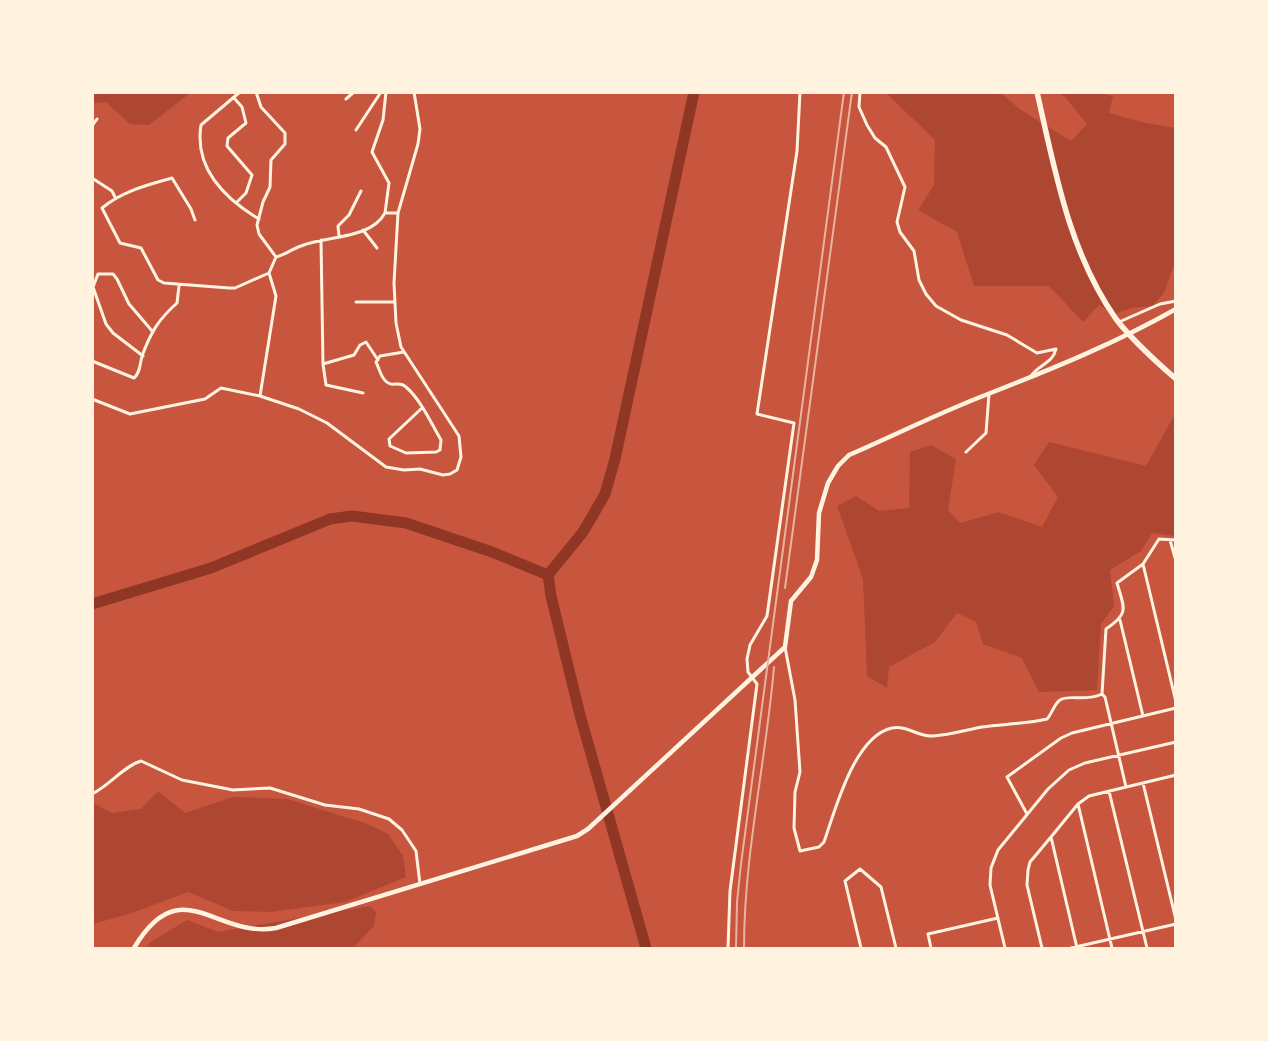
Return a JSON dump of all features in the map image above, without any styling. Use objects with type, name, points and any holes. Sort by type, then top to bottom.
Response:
[{"type":"highway","points":[[1037,92],[1063,204],[1090,276],[1119,322],[1148,355],[1176,379]]},
{"type":"street","points":[[240,92],[202,125],[199,140],[202,158],[210,176],[258,219]]},
{"type":"street","points":[[256,92],[258,103],[281,126],[286,139],[285,144],[271,160],[270,187],[258,219],[257,230],[276,257]]},
{"type":"street","points":[[346,99],[354,92]]},
{"type":"street","points":[[356,130],[381,92]]},
{"type":"street","points":[[260,396],[276,296],[269,273],[276,257],[321,240],[356,234],[382,219],[385,213],[389,182],[372,152],[383,120],[386,92]]},
{"type":"street","points":[[92,399],[130,414],[205,399],[221,388],[260,396],[299,409],[327,423],[386,467],[450,474],[457,470],[461,457],[459,436],[401,347],[396,323],[398,213],[418,144],[420,129],[414,92]]},
{"type":"street","points":[[728,948],[730,890],[757,684],[748,672],[747,658],[753,639],[767,616],[794,423],[757,414],[797,151],[800,92]]},
{"type":"street","points":[[860,92],[859,107],[867,125],[875,138],[886,147],[905,187],[896,222],[900,232],[914,251],[919,280],[926,294],[936,306],[960,320],[1007,335],[1037,353],[1056,349],[1055,354],[1048,362],[1034,371],[1029,379]]},
{"type":"street","points":[[234,98],[242,107],[246,123],[228,138],[227,146],[252,176],[246,193],[237,202]]},
{"type":"street","points":[[92,126],[97,118]]},
{"type":"street","points":[[92,178],[112,191],[115,197]]},
{"type":"street","points":[[195,220],[191,209],[172,178],[115,197],[102,208],[120,243],[141,248],[158,280],[164,283],[179,286],[235,288],[269,273]]},
{"type":"street","points":[[339,236],[338,226],[349,215],[362,190]]},
{"type":"street","points":[[385,213],[398,213]]},
{"type":"street","points":[[364,230],[377,248]]},
{"type":"street","points":[[321,240],[323,364],[326,385],[363,393]]},
{"type":"street","points":[[142,356],[113,333],[106,324],[93,287],[98,274],[113,274],[118,279],[129,304],[153,332]]},
{"type":"street","points":[[92,361],[134,378],[138,375],[142,356],[158,320],[177,303],[179,286]]},
{"type":"street","points":[[1119,322],[1160,304],[1176,301]]},
{"type":"street","points":[[356,302],[395,302]]},
{"type":"street","points":[[1102,694],[1085,700],[1064,698],[1058,701],[1047,719],[1020,724],[981,727],[931,736],[919,735],[906,728],[893,728],[881,733],[855,760],[844,784],[824,842],[818,847],[800,850],[794,828],[796,792],[800,772],[796,700],[786,647],[790,601],[810,577],[817,560],[819,513],[828,484],[838,466],[849,455],[988,393],[1029,379],[1176,309]]},
{"type":"street","points":[[323,364],[354,355],[360,345],[366,342],[378,360]]},
{"type":"street","points":[[404,352],[380,356],[376,362],[384,380],[391,384],[406,386],[422,408],[441,440],[440,450],[406,453],[390,446],[388,439],[422,408]]},
{"type":"street","points":[[966,452],[986,433],[988,393]]},
{"type":"street","points":[[1143,716],[1120,620],[1124,610],[1117,583],[1143,564],[1159,539],[1176,540]]},
{"type":"street","points":[[1170,540],[1176,561]]},
{"type":"street","points":[[1143,564],[1176,702]]},
{"type":"street","points":[[1120,620],[1106,629],[1102,694],[1105,697],[1126,787]]},
{"type":"street","points":[[134,948],[151,924],[170,912],[193,911],[257,930],[267,930],[576,836],[588,829],[786,647]]},
{"type":"street","points":[[1170,678],[1176,677]]},
{"type":"street","points":[[1027,814],[1007,777],[1062,738],[1176,708]]},
{"type":"street","points":[[1005,948],[990,885],[991,868],[998,850],[1027,814],[1048,789],[1069,770],[1085,763],[1176,742]]},
{"type":"street","points":[[92,794],[114,781],[131,764],[141,761],[182,780],[233,790],[270,788],[326,805],[359,809],[389,819],[410,840],[416,851],[420,884]]},
{"type":"street","points":[[1042,948],[1027,878],[1030,862],[1078,804],[1089,796],[1176,775]]},
{"type":"street","points":[[1143,783],[1176,920]]},
{"type":"street","points":[[1109,791],[1147,948]]},
{"type":"street","points":[[1078,804],[1112,948]]},
{"type":"street","points":[[1050,837],[1077,948]]},
{"type":"street","points":[[861,948],[845,881],[860,869],[881,887],[896,948]]},
{"type":"street","points":[[931,948],[928,934],[998,918]]},
{"type":"street","points":[[1071,948],[1176,924]]},
{"type":"shaded area","points":[[92,93],[190,93],[149,125],[130,124],[106,102],[93,103]]},
{"type":"shaded area","points":[[886,93],[1001,93],[1021,110],[1071,141],[1087,124],[1065,97],[1058,93],[1098,93],[1113,96],[1109,113],[1146,123],[1175,128],[1175,262],[1164,293],[1152,306],[1132,308],[1114,314],[1099,305],[1083,322],[1049,286],[974,286],[957,232],[918,210],[934,185],[935,140]]},
{"type":"shaded area","points":[[1175,414],[1175,536],[1152,533],[1141,551],[1110,570],[1114,606],[1101,624],[1097,690],[1039,692],[1022,658],[983,644],[976,622],[957,613],[935,642],[889,667],[887,688],[867,676],[863,579],[837,506],[856,496],[879,511],[909,508],[910,452],[931,445],[956,459],[948,510],[960,523],[999,512],[1042,527],[1058,497],[1034,465],[1049,442],[1146,466]]},
{"type":"shaded area","points":[[158,791],[185,813],[233,797],[287,799],[365,823],[388,834],[403,856],[406,877],[345,902],[270,912],[233,911],[188,892],[132,913],[93,924],[93,803],[112,813],[141,809]]},
{"type":"shaded area","points":[[370,906],[376,912],[374,926],[353,948],[147,948],[149,943],[187,920],[218,932]]},
{"type":"waterway","points":[[646,948],[580,715],[551,596],[548,575],[583,532],[605,494],[615,459],[694,92]]},
{"type":"waterway","points":[[92,604],[211,568],[330,519],[352,516],[406,523],[492,552],[548,575]]},
{"type":"railway","points":[[736,948],[737,902],[741,864],[844,92]]},
{"type":"railway","points":[[785,588],[852,92]]},
{"type":"railway","points":[[744,948],[751,843],[774,667]]}]
